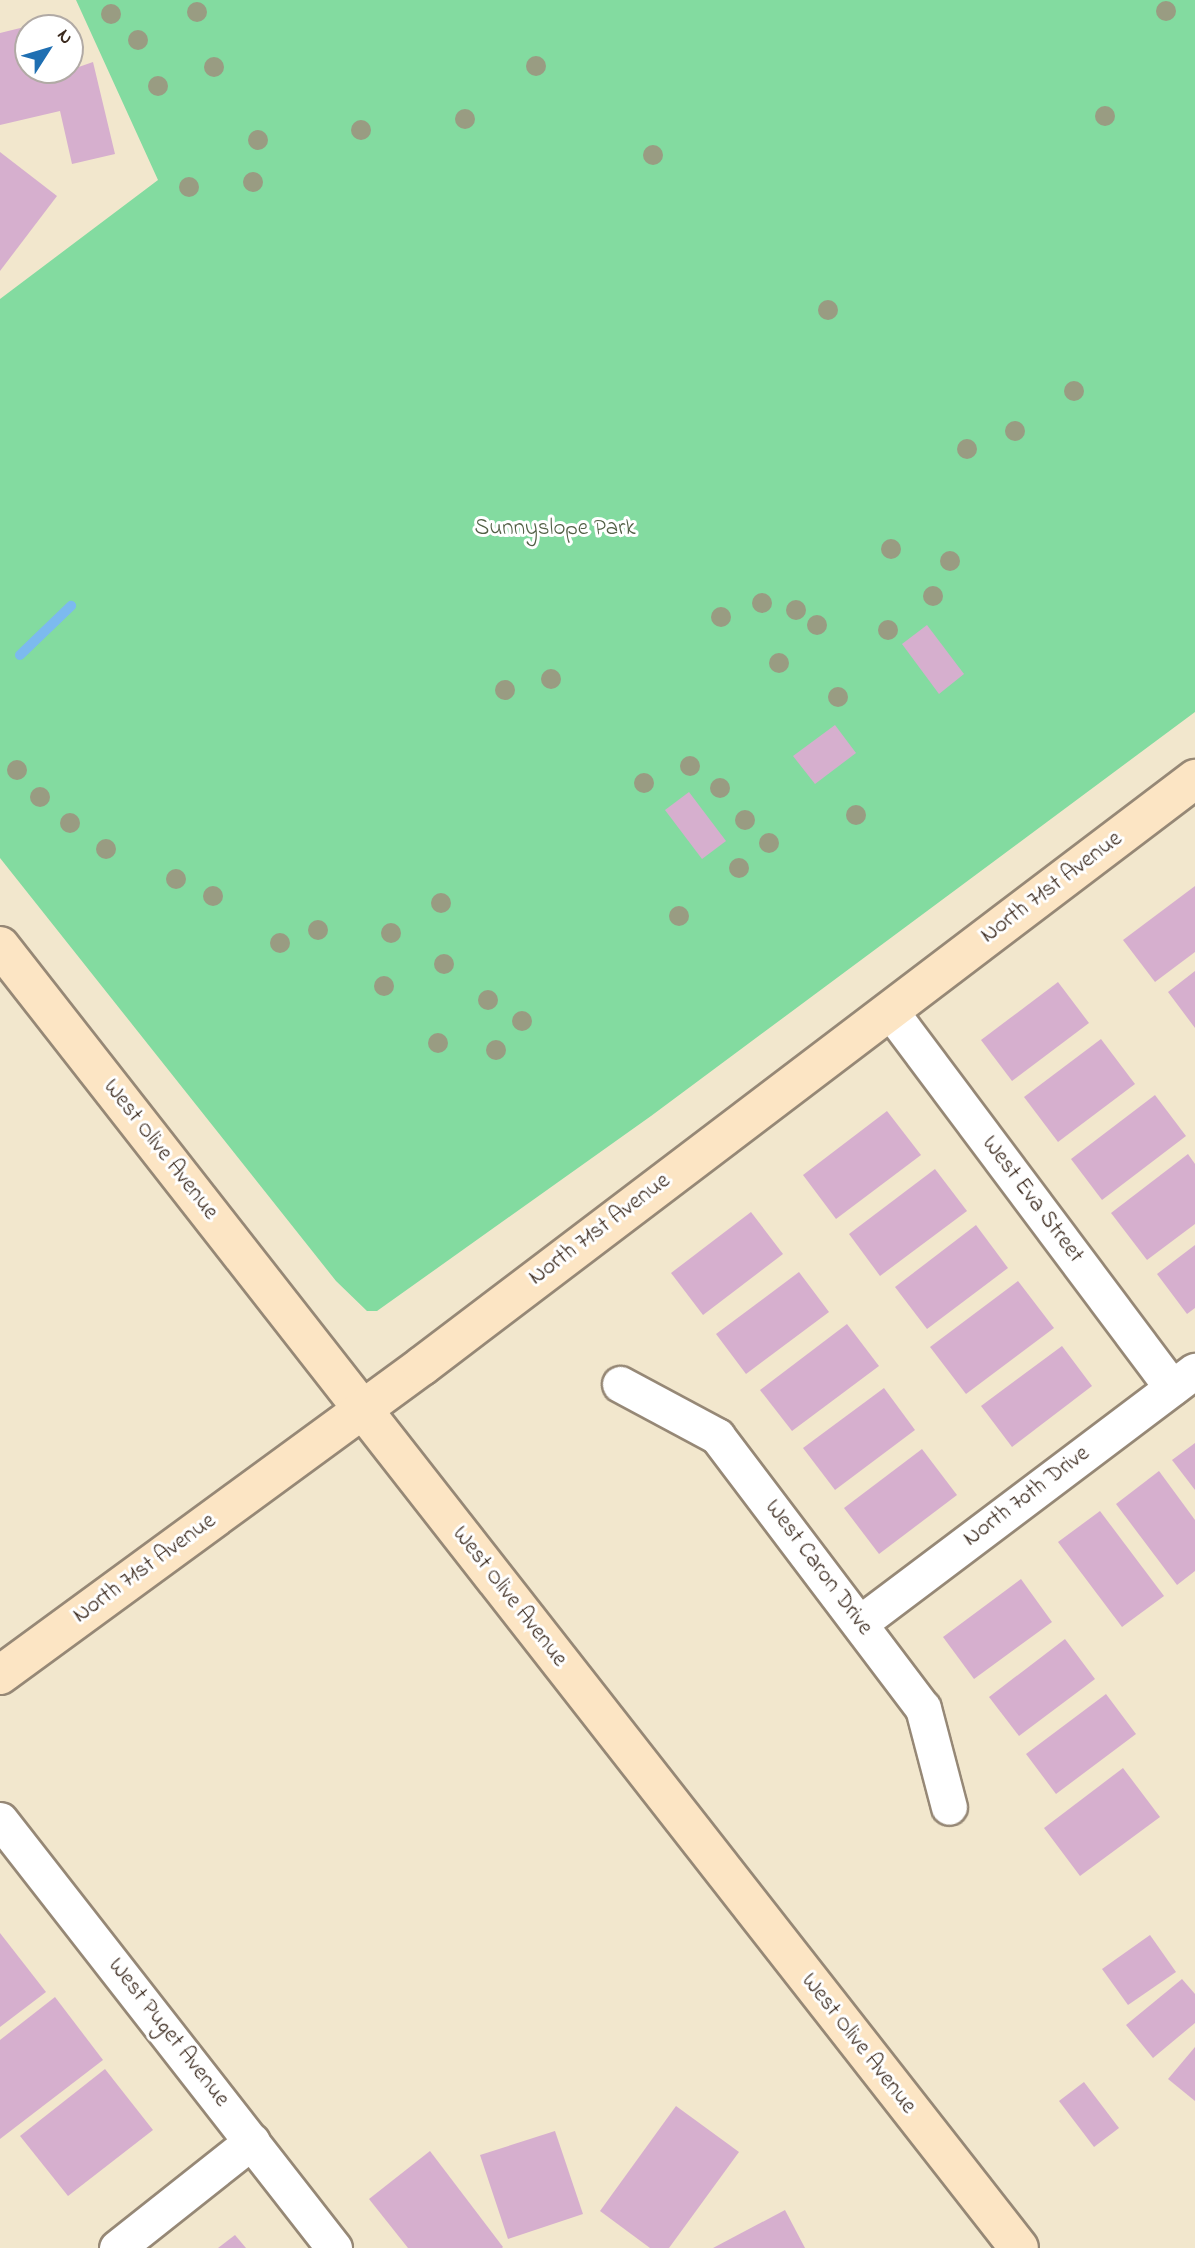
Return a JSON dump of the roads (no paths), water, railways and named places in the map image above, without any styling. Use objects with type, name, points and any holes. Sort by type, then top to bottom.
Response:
[{"type":"main road","name":"North 71st Avenue","points":[[0,1675],[363,1408],[1195,780]]},
{"type":"main road","name":"West Olive Avenue","points":[[0,946],[1019,2248]]},
{"type":"street","name":"West Eva Street","points":[[891,1012],[1184,1379]]},
{"type":"street","name":"North 70th Drive","points":[[860,1623],[1184,1379]]},
{"type":"street","name":"West Caron Drive","points":[[620,1384],[717,1436],[923,1708],[949,1807]]},
{"type":"street","name":"West Puget Avenue","points":[[0,1820],[334,2248]]},
{"type":"street","points":[[117,2248],[252,2141]]},
{"type":"waterway","points":[[20,655],[71,606]]},
{"type":"park label","name":"Sunnyslope Park","points":[[555,529]]}]
